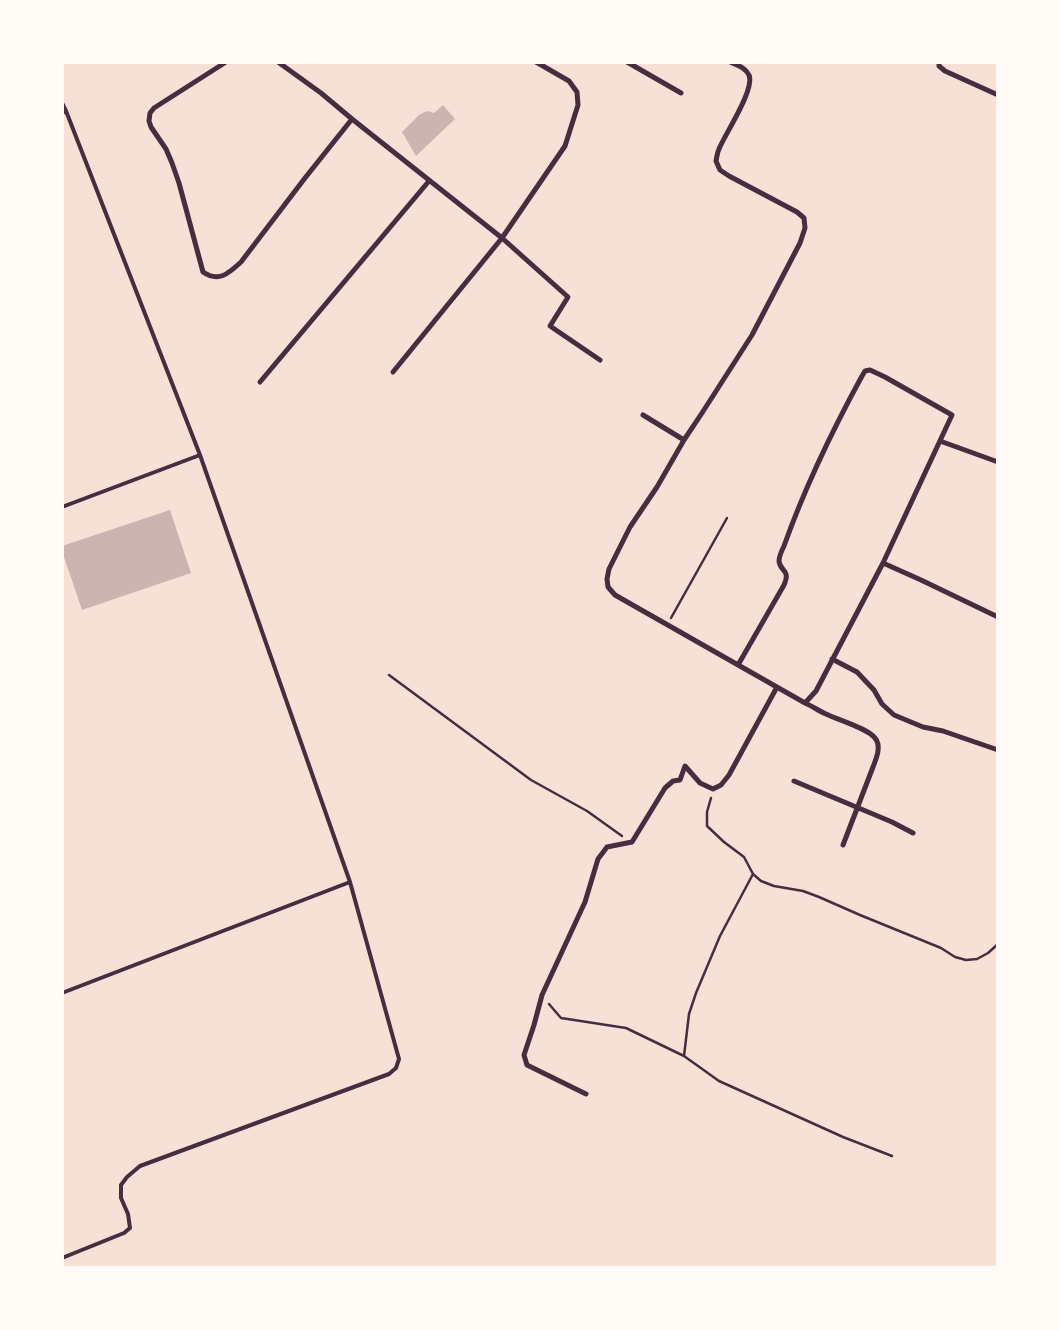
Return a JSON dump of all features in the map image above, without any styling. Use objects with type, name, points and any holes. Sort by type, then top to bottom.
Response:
[{"type":"street","points":[[226,62],[154,108],[150,113],[149,121],[172,163],[202,272],[210,277],[219,277],[230,272],[241,262],[352,119]]},
{"type":"street","points":[[278,62],[301,77],[502,238],[568,297],[550,326],[600,360]]},
{"type":"street","points":[[393,372],[502,238],[566,146],[578,105],[577,92],[569,81],[536,62]]},
{"type":"street","points":[[627,62],[681,93]]},
{"type":"street","points":[[730,62],[746,69],[750,77],[749,85],[735,121],[719,149],[716,161],[720,170],[797,212],[804,218],[805,228],[800,243],[752,335],[630,528],[609,568],[608,587],[615,595],[777,688],[825,714],[866,731],[876,738],[877,756],[843,845]]},
{"type":"street","points":[[939,62],[939,66],[945,71],[998,96]]},
{"type":"street","points":[[260,382],[429,181]]},
{"type":"street","points":[[738,665],[784,585],[787,573],[779,560],[784,546],[834,427],[865,372],[870,370],[885,377],[952,414],[882,563],[816,691],[805,703]]},
{"type":"street","points":[[643,416],[684,440]]},
{"type":"street","points":[[940,441],[998,462]]},
{"type":"street","points":[[882,563],[998,617]]},
{"type":"street","points":[[832,659],[856,672],[874,690],[882,704],[894,715],[923,727],[998,750]]},
{"type":"street","points":[[586,1094],[527,1065],[524,1055],[542,995],[585,902],[598,859],[607,847],[632,842],[665,788],[673,781],[680,780],[685,766],[700,783],[714,790],[721,785],[729,776],[777,688]]},
{"type":"street","points":[[794,781],[913,833]]},
{"type":"lane","points":[[62,103],[200,455],[350,882],[399,1059],[396,1068],[389,1074],[140,1166],[127,1177],[122,1185],[121,1198],[128,1214],[130,1228],[124,1233],[62,1258]]},
{"type":"lane","points":[[62,507],[200,455]]},
{"type":"lane","points":[[62,993],[350,882]]},
{"type":"path","points":[[667,624],[727,518]]},
{"type":"path","points":[[389,676],[532,780],[587,811],[632,842]]},
{"type":"path","points":[[714,790],[707,812],[707,826],[744,857],[753,874],[761,881],[820,897],[966,960],[977,960],[998,944]]},
{"type":"path","points":[[684,1056],[689,1014],[696,993],[720,936],[753,874]]},
{"type":"path","points":[[542,995],[561,1018],[626,1028],[684,1056],[719,1081],[843,1137],[892,1156]]},
{"type":"building","points":[[443,105],[455,119],[416,156],[402,132],[419,115],[427,111],[434,113]]},
{"type":"building","points":[[170,510],[191,573],[82,610],[62,546]]}]
